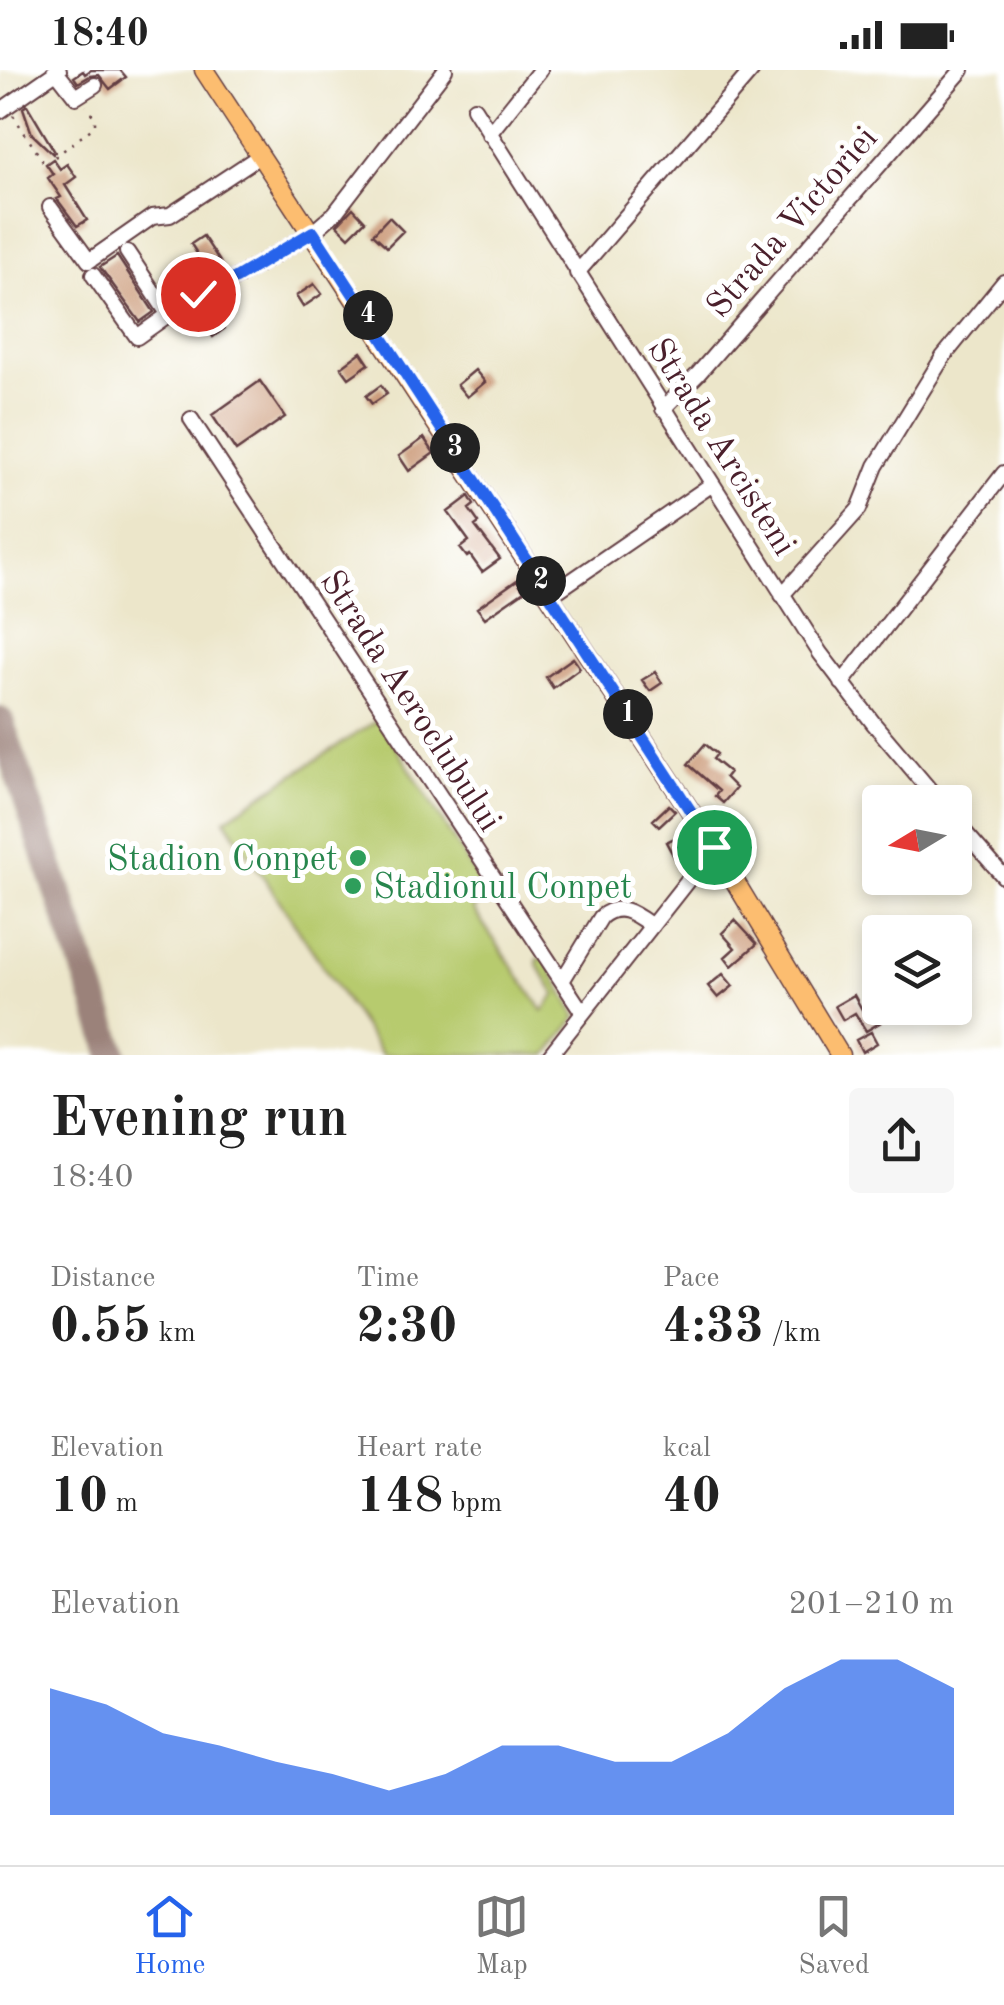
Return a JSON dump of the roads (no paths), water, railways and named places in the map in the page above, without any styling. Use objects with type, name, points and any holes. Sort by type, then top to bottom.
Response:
[{"type":"main road","points":[[204,70],[714,847],[840,1055]]},
{"type":"street","points":[[93,274],[135,337],[168,314],[313,232],[334,213],[446,70]]},
{"type":"street","points":[[489,134],[540,70]]},
{"type":"street","points":[[577,273],[752,70]]},
{"type":"street","name":"Strada Victoriei","points":[[664,409],[962,70]]},
{"type":"street","points":[[4,108],[57,71],[74,96],[79,97],[95,85]]},
{"type":"street","name":"Strada Arcisteni","points":[[474,108],[782,595],[842,683],[926,785]]},
{"type":"street","points":[[50,208],[88,261],[152,217],[170,216],[261,155]]},
{"type":"street","points":[[127,252],[168,314]]},
{"type":"street","points":[[782,595],[859,510],[876,466],[943,356],[1004,282]]},
{"type":"street","name":"Strada Aeroclubului","points":[[192,419],[583,1013]]},
{"type":"street","points":[[842,683],[1004,473]]},
{"type":"street","points":[[550,595],[711,485]]},
{"type":"street","points":[[972,840],[1004,877]]},
{"type":"street","points":[[550,1055],[714,847]]},
{"type":"street","points":[[562,981],[609,911],[624,909],[652,926]]},
{"type":"place","name":"Stadion Conpet","points":[[358,858]]},
{"type":"place","name":"Stadionul Conpet","points":[[353,886]]}]
